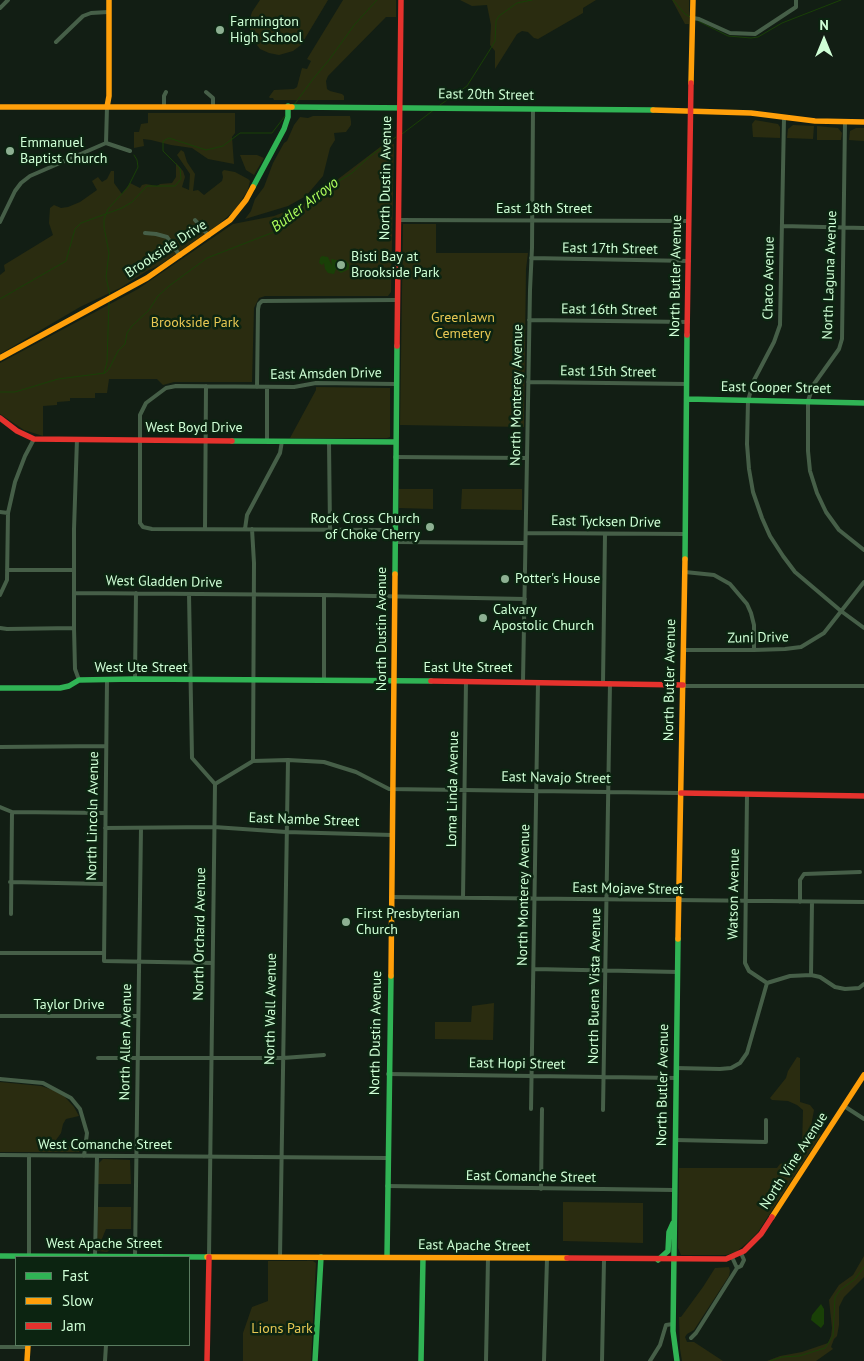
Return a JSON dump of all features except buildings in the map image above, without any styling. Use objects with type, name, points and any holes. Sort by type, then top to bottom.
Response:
[{"type":"street","points":[[0,8],[8,0]]},
{"type":"street","points":[[106,142],[109,96],[109,0]]},
{"type":"street","name":"North Dustin Avenue","points":[[386,1257],[395,680],[396,300],[401,0]]},
{"type":"street","name":"North Butler Avenue","points":[[677,1361],[673,1324],[674,1190],[685,572],[690,110],[694,0]]},
{"type":"street","points":[[693,18],[730,33],[755,34],[796,8],[796,0]]},
{"type":"street","points":[[56,42],[83,16],[91,13],[108,12]]},
{"type":"street","points":[[164,106],[166,92]]},
{"type":"street","points":[[206,92],[213,98],[213,106]]},
{"type":"street","name":"East 20th Street","points":[[0,107],[288,106],[690,110],[751,113],[784,118],[864,122]]},
{"type":"street","name":"Brookside Drive","points":[[0,358],[147,278],[230,220],[246,200],[286,125],[288,106]]},
{"type":"street","name":"North Monterey Avenue","points":[[523,681],[532,220],[532,109]]},
{"type":"street","name":"Chaco Avenue","points":[[784,118],[780,325],[774,342],[753,382],[748,400],[747,444],[749,469],[753,492],[762,518],[774,543],[796,572],[864,628]]},
{"type":"street","name":"North Laguna Avenue","points":[[845,122],[842,339],[839,349],[814,384],[808,401],[808,451],[810,472],[826,512],[839,530],[864,550]]},
{"type":"street","points":[[0,222],[15,191],[26,179],[37,172],[106,142],[130,151]]},
{"type":"street","points":[[196,220],[209,236]]},
{"type":"street","name":"East 18th Street","points":[[398,220],[689,222]]},
{"type":"street","points":[[782,226],[864,228]]},
{"type":"street","points":[[145,233],[167,238],[180,256]]},
{"type":"street","name":"East 17th Street","points":[[531,258],[689,261]]},
{"type":"street","points":[[257,386],[258,309],[260,302],[267,300],[396,300]]},
{"type":"street","name":"East 16th Street","points":[[529,320],[688,322]]},
{"type":"street","name":"East 15th Street","points":[[528,382],[687,384]]},
{"type":"street","name":"East Amsden Drive","points":[[140,440],[142,410],[146,403],[166,388],[176,386],[294,387],[316,384],[396,384]]},
{"type":"street","points":[[205,529],[206,386]]},
{"type":"street","points":[[266,440],[267,387]]},
{"type":"street","name":"East Cooper Street","points":[[687,399],[864,403]]},
{"type":"street","name":"West Boyd Drive","points":[[0,418],[17,431],[34,439],[395,442]]},
{"type":"street","points":[[0,595],[7,580],[8,513],[15,482],[34,439]]},
{"type":"street","points":[[77,439],[74,529],[74,628],[75,669],[80,680]]},
{"type":"street","points":[[140,440],[140,523]]},
{"type":"street","points":[[245,529],[247,515],[280,453],[282,441]]},
{"type":"street","points":[[329,442],[330,530]]},
{"type":"street","points":[[395,457],[527,458]]},
{"type":"street","points":[[0,512],[8,513]]},
{"type":"street","points":[[133,525],[140,523]]},
{"type":"street","points":[[140,523],[147,528],[395,530]]},
{"type":"street","points":[[189,594],[192,758],[215,784],[254,761],[252,529]]},
{"type":"street","name":"East Tycksen Drive","points":[[526,533],[685,534]]},
{"type":"street","name":"North Buena Vista Avenue","points":[[603,1110],[608,900],[605,534]]},
{"type":"street","points":[[395,542],[526,543]]},
{"type":"street","points":[[7,570],[74,570]]},
{"type":"street","points":[[685,572],[714,575],[730,584],[747,604],[751,613],[754,625],[754,650]]},
{"type":"street","name":"Zuni Drive","points":[[683,650],[754,650],[801,647],[824,633],[864,582]]},
{"type":"street","name":"West Gladden Drive","points":[[75,593],[524,599]]},
{"type":"street","points":[[135,680],[136,594]]},
{"type":"street","points":[[324,595],[324,680]]},
{"type":"street","points":[[0,628],[74,628]]},
{"type":"street","name":"West Ute Street","points":[[0,688],[60,688],[80,680],[254,681]]},
{"type":"street","name":"North Lincoln Avenue","points":[[103,953],[107,680]]},
{"type":"street","name":"East Ute Street","points":[[254,681],[523,681],[683,685],[864,686]]},
{"type":"street","name":"Loma Linda Avenue","points":[[464,898],[466,681]]},
{"type":"street","name":"North Monterey Avenue","points":[[531,1109],[538,682]]},
{"type":"street","points":[[0,747],[106,746]]},
{"type":"street","name":"North Wall Avenue","points":[[280,1257],[288,760]]},
{"type":"street","name":"East Navajo Street","points":[[254,761],[324,762],[356,772],[387,788],[393,789],[864,796]]},
{"type":"street","name":"North Orchard Avenue","points":[[207,1361],[215,784]]},
{"type":"street","name":"Watson Avenue","points":[[747,795],[745,963],[749,971],[767,983]]},
{"type":"street","points":[[0,807],[12,812],[104,813]]},
{"type":"street","points":[[12,812],[10,882],[12,914]]},
{"type":"street","name":"East Nambe Street","points":[[105,828],[214,827],[286,832],[392,835]]},
{"type":"street","name":"North Allen Avenue","points":[[135,1256],[141,828]]},
{"type":"street","points":[[800,902],[800,880],[804,874],[860,872]]},
{"type":"street","points":[[10,882],[104,884]]},
{"type":"street","name":"East Mojave Street","points":[[391,897],[864,902]]},
{"type":"street","points":[[811,975],[812,902]]},
{"type":"street","points":[[0,953],[103,953],[104,961],[107,962],[212,963]]},
{"type":"street","points":[[534,969],[678,972]]},
{"type":"street","points":[[676,1068],[720,1069],[731,1068],[740,1063],[747,1053],[767,983],[790,976],[811,975],[820,977],[836,987],[845,989],[859,988],[864,984]]},
{"type":"street","name":"Taylor Drive","points":[[0,1016],[137,1016]]},
{"type":"street","points":[[98,1058],[283,1058],[324,1055]]},
{"type":"street","name":"East Hopi Street","points":[[388,1074],[676,1078]]},
{"type":"street","name":"North Vine Avenue","points":[[740,1254],[761,1234],[864,1076]]},
{"type":"street","points":[[0,1079],[43,1083],[71,1098],[80,1109],[87,1133],[84,1156]]},
{"type":"street","points":[[844,1106],[864,1119]]},
{"type":"street","points":[[541,1189],[542,1109]]},
{"type":"street","points":[[676,1140],[766,1142],[766,1120]]},
{"type":"street","name":"West Comanche Street","points":[[0,1155],[210,1157]]},
{"type":"street","points":[[28,1156],[28,1256]]},
{"type":"street","points":[[95,1256],[96,1156]]},
{"type":"street","points":[[210,1157],[387,1158]]},
{"type":"street","name":"East Comanche Street","points":[[387,1186],[674,1190]]},
{"type":"street","points":[[658,1260],[668,1251],[669,1232],[674,1221]]},
{"type":"street","points":[[691,1338],[744,1260],[740,1254]]},
{"type":"street","name":"East Apache Street","points":[[209,1257],[720,1260],[740,1254]]},
{"type":"street","name":"West Apache Street","points":[[0,1256],[15,1257]]},
{"type":"street","name":"West Apache Street","points":[[190,1257],[209,1257]]},
{"type":"street","points":[[314,1361],[321,1257]]},
{"type":"street","points":[[732,1257],[738,1268]]},
{"type":"street","points":[[421,1361],[423,1258]]},
{"type":"street","points":[[486,1361],[488,1258]]},
{"type":"street","points":[[544,1361],[546,1259]]},
{"type":"street","points":[[602,1361],[604,1260]]},
{"type":"street","points":[[650,1361],[660,1345],[666,1325],[673,1324]]},
{"type":"street","points":[[0,1347],[28,1346],[27,1361]]},
{"type":"street","points":[[105,1361],[106,1346]]},
{"type":"green space","points":[[260,0],[328,0],[301,45],[293,51],[279,55],[260,49],[251,37],[249,22],[252,12]]},
{"type":"green space","points":[[343,0],[396,0],[396,17],[386,17],[328,76],[326,81],[327,89],[342,94],[344,100],[274,100],[270,98],[274,90],[294,89],[297,87],[302,68],[307,69],[311,61],[307,59]]},
{"type":"green space","points":[[460,0],[596,0],[583,8],[583,13],[538,39],[528,32],[522,31],[517,34],[495,69],[495,51],[490,45],[491,25],[487,5],[472,6]]},
{"type":"green space","points":[[672,0],[689,0],[689,24],[685,24]]},
{"type":"green space","points":[[148,113],[235,113],[235,133],[232,137],[234,164],[208,159],[192,148],[151,140],[143,139],[144,146],[134,148],[134,132],[139,132],[141,124],[148,123]]},
{"type":"green space","points":[[313,116],[350,116],[351,121],[351,125],[346,132],[334,133],[335,140],[330,148],[323,176],[306,196],[288,206],[245,219],[251,211],[255,199],[264,187],[273,163],[287,141],[294,125],[300,117],[308,118]]},
{"type":"green space","points":[[755,120],[778,124],[780,127],[780,138],[753,137],[752,124]]},
{"type":"green space","points":[[793,125],[814,126],[813,139],[787,138],[788,129]]},
{"type":"green space","points":[[817,126],[838,128],[842,133],[841,140],[817,140]]},
{"type":"green space","points":[[856,128],[864,128],[864,141],[849,140],[850,131]]},
{"type":"green space","name":"Brookside Park","points":[[384,144],[394,144],[391,292],[388,296],[265,296],[259,298],[254,308],[252,382],[174,382],[163,385],[157,379],[109,379],[107,393],[95,393],[95,398],[70,398],[70,401],[57,402],[57,405],[43,406],[43,436],[24,430],[0,414],[0,363],[138,289],[233,224],[274,216],[312,199]]},
{"type":"green space","points":[[181,150],[184,152],[187,162],[195,174],[193,191],[198,190],[204,195],[222,181],[222,172],[224,170],[235,172],[250,181],[248,190],[235,210],[218,225],[160,265],[120,288],[80,307],[0,354],[0,275],[5,271],[4,265],[53,235],[49,223],[50,208],[54,205],[61,208],[68,207],[80,202],[97,190],[92,181],[98,177],[102,182],[107,179],[111,171],[114,171],[114,183],[122,194],[130,183],[140,188],[146,184],[157,186],[172,183],[176,177],[176,163],[183,171],[185,177],[182,187],[189,190],[190,174],[177,155]]},
{"type":"green space","points":[[240,155],[257,155],[264,158],[254,175],[246,170]]},
{"type":"green space","name":"Greenlawn Cemetery","points":[[403,224],[436,224],[436,253],[528,253],[526,269],[524,427],[400,425]]},
{"type":"green space","points":[[316,387],[390,388],[390,437],[290,438]]},
{"type":"green space","points":[[399,489],[433,489],[433,509],[399,508]]},
{"type":"green space","points":[[462,489],[522,489],[522,510],[461,509]]},
{"type":"green space","points":[[494,1003],[493,1040],[435,1039],[435,1022],[471,1022],[472,1006]]},
{"type":"green space","points":[[797,1057],[800,1058],[800,1102],[810,1105],[814,1110],[811,1126],[821,1135],[758,1232],[747,1243],[736,1252],[726,1255],[681,1255],[678,1248],[679,1168],[777,1168],[780,1164],[790,1162],[802,1147],[803,1110],[788,1101],[772,1100],[770,1098],[786,1078]]},
{"type":"green space","points":[[0,1082],[41,1086],[65,1097],[79,1116],[66,1119],[56,1144],[81,1147],[79,1152],[0,1152]]},
{"type":"green space","points":[[103,1159],[130,1160],[131,1184],[98,1184],[99,1163]]},
{"type":"green space","points":[[563,1202],[643,1203],[643,1243],[563,1241]]},
{"type":"green space","points":[[98,1207],[131,1207],[131,1229],[106,1229],[101,1241],[109,1248],[110,1250],[107,1252],[97,1251]]},
{"type":"green space","points":[[864,1256],[864,1277],[844,1297],[839,1307],[839,1325],[837,1336],[831,1347],[833,1349],[816,1361],[767,1361],[828,1343],[832,1328],[829,1300],[839,1285],[853,1275]]},
{"type":"green space","name":"Lions Park","points":[[268,1261],[313,1261],[316,1263],[311,1361],[243,1361],[243,1333],[252,1307],[268,1301]]},
{"type":"green space","points":[[729,1267],[729,1276],[694,1330],[685,1337],[687,1342],[694,1342],[723,1361],[682,1361],[679,1317],[681,1317],[715,1268]]},
{"type":"shaded area","name":"Bisti Bay at Brookside Park","points":[[322,256],[328,257],[332,266],[331,259],[345,260],[349,264],[349,269],[341,273],[336,269],[334,274],[328,273],[324,263],[322,265],[319,263]]},
{"type":"shaded area","points":[[821,1304],[824,1309],[824,1324],[821,1328],[811,1320],[812,1315]]},
{"type":"waterway","points":[[294,105],[355,24],[377,0]]},
{"type":"waterway","name":"Butler Arroyo","points":[[440,105],[467,86],[495,41],[496,21],[499,16],[517,3],[532,0]]},
{"type":"waterway","points":[[673,0],[690,17]]},
{"type":"waterway","points":[[698,21],[728,36],[758,37],[782,23],[841,0]]},
{"type":"waterway","name":"Butler Arroyo","points":[[402,134],[435,109]]},
{"type":"waterway","points":[[0,299],[66,261],[75,229],[81,223],[122,208],[132,202],[147,186],[175,186],[181,179],[180,168],[163,151],[163,141],[169,138],[206,150],[223,146],[240,133],[272,133],[285,116]]},
{"type":"waterway","name":"Butler Arroyo","points":[[0,392],[15,392],[58,379],[105,373],[118,351],[125,344],[127,333],[132,326],[149,310],[158,296],[169,286],[207,258],[274,232],[309,205],[321,192],[352,173],[369,157],[396,137]]},
{"type":"waterway","points":[[110,296],[106,277],[109,253],[104,219],[108,209],[128,187],[138,167],[134,155]]},
{"type":"waterway","points":[[104,373],[107,362],[109,302]]},
{"type":"waterway","points":[[770,1361],[782,1357],[799,1356],[825,1348],[833,1336],[835,1297],[840,1290],[855,1279],[864,1267]]},
{"type":"traffic: fast","points":[[253,187],[284,129],[288,117],[288,106]]},
{"type":"traffic: fast","points":[[292,107],[653,110]]},
{"type":"traffic: fast","points":[[685,559],[687,335]]},
{"type":"traffic: fast","points":[[395,574],[397,346]]},
{"type":"traffic: fast","points":[[687,399],[864,403]]},
{"type":"traffic: fast","points":[[232,441],[395,442]]},
{"type":"traffic: fast","points":[[0,688],[60,688],[69,686],[79,680],[135,679],[431,681]]},
{"type":"traffic: fast","points":[[677,1361],[673,1331],[678,939]]},
{"type":"traffic: fast","points":[[387,1257],[391,976]]},
{"type":"traffic: fast","points":[[658,1260],[668,1251],[669,1232],[673,1223]]},
{"type":"traffic: fast","points":[[0,1256],[15,1256]]},
{"type":"traffic: fast","points":[[190,1257],[207,1257]]},
{"type":"traffic: fast","points":[[315,1361],[321,1257]]},
{"type":"traffic: fast","points":[[421,1361],[423,1258]]},
{"type":"traffic: slow","points":[[107,107],[109,96],[109,0]]},
{"type":"traffic: slow","points":[[691,83],[693,0]]},
{"type":"traffic: slow","points":[[0,107],[292,107]]},
{"type":"traffic: slow","points":[[653,110],[751,113],[815,121],[864,122]]},
{"type":"traffic: slow","points":[[0,358],[147,278],[230,220],[246,200],[253,187]]},
{"type":"traffic: slow","points":[[678,939],[685,559]]},
{"type":"traffic: slow","points":[[391,976],[395,574]]},
{"type":"traffic: slow","points":[[772,1217],[864,1075]]},
{"type":"traffic: slow","points":[[207,1257],[567,1258]]},
{"type":"traffic: slow","points":[[27,1361],[28,1346]]},
{"type":"traffic: jam","points":[[397,346],[401,0]]},
{"type":"traffic: jam","points":[[687,335],[691,83]]},
{"type":"traffic: jam","points":[[0,418],[17,431],[34,439],[232,441]]},
{"type":"traffic: jam","points":[[431,681],[683,685]]},
{"type":"traffic: jam","points":[[681,793],[864,796]]},
{"type":"traffic: jam","points":[[567,1258],[726,1259],[744,1251],[761,1234],[772,1217]]},
{"type":"traffic: jam","points":[[207,1361],[209,1257]]},
{"type":"place","name":"Farmington High School","points":[[220,30]]},
{"type":"place","name":"Emmanuel Baptist Church","points":[[10,151]]},
{"type":"place","name":"Bisti Bay at Brookside Park","points":[[341,265]]},
{"type":"place","name":"Rock Cross Church of Choke Cherry","points":[[430,527]]},
{"type":"place","name":"Potter's House","points":[[505,579]]},
{"type":"place","name":"Calvary Apostolic Church","points":[[483,618]]},
{"type":"place","name":"First Presbyterian Church","points":[[346,922]]}]
